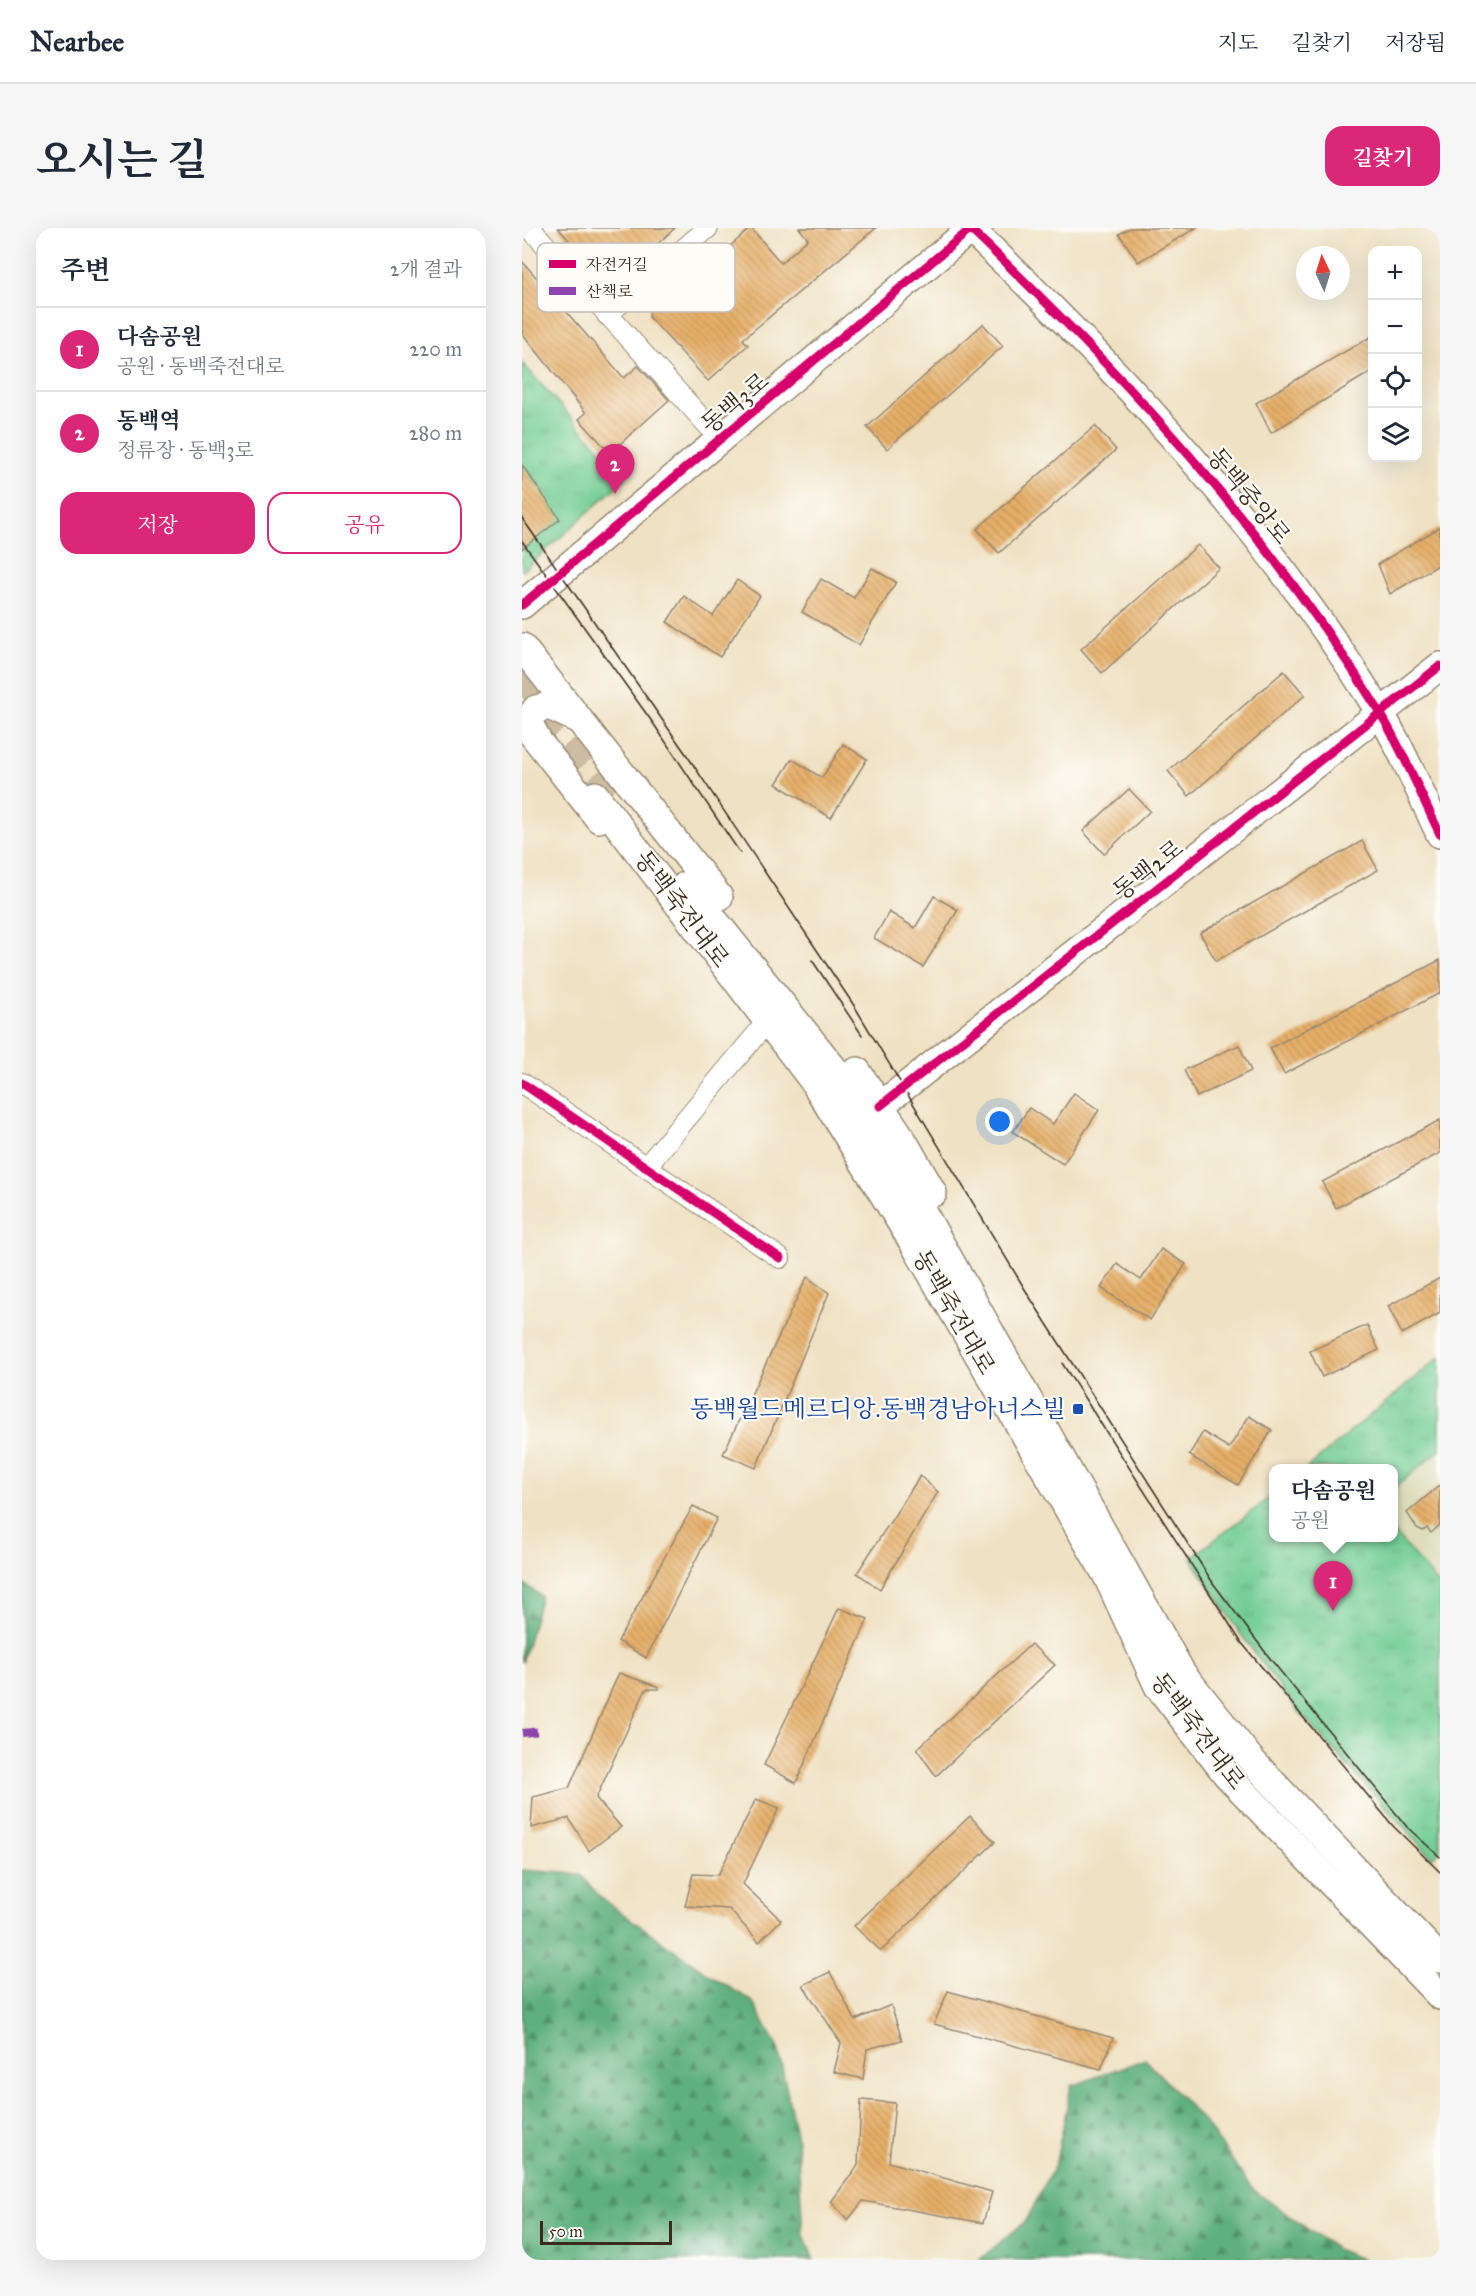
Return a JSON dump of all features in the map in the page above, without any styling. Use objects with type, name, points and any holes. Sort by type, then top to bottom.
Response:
[{"type":"main road","name":"동백3로","points":[[522,605],[971,228]]},
{"type":"main road","name":"동백중앙로","points":[[971,228],[1138,395],[1196,461],[1278,564],[1380,712],[1440,834]]},
{"type":"main road","points":[[522,647],[844,1053],[880,1106],[951,1223],[1082,1467],[1112,1566]]},
{"type":"main road","name":"동백2로","points":[[880,1106],[1440,666]]},
{"type":"main road","points":[[580,722],[549,706],[536,709],[528,721],[529,730],[679,920],[838,1138],[911,1255],[1022,1462],[1112,1566]]},
{"type":"main road","name":"동백죽전대로","points":[[603,793],[834,1069],[907,1184],[1112,1566],[1189,1682],[1252,1761],[1440,1959]]},
{"type":"main road","name":"동백죽전대로","points":[[1112,1566],[1158,1686],[1227,1775],[1440,1996]]},
{"type":"street","points":[[530,228],[543,243]]},
{"type":"street","points":[[691,243],[708,228]]},
{"type":"street","points":[[605,312],[721,440]]},
{"type":"street","points":[[608,315],[611,312]]},
{"type":"street","points":[[646,1167],[760,1030]]},
{"type":"street","points":[[522,1083],[780,1258]]},
{"type":"shaded area","points":[[1440,1450],[1440,1586],[1398,1537],[1398,1485]]},
{"type":"green space","points":[[522,363],[626,478],[523,571],[522,571]]},
{"type":"green space","points":[[1440,1357],[1440,1450],[1398,1485],[1398,1464],[1312,1464]]},
{"type":"green space","points":[[1269,1498],[1269,1542],[1398,1542],[1398,1537],[1440,1586],[1440,1851],[1432,1858],[1297,1710],[1242,1636],[1191,1558]]},
{"type":"green space","points":[[522,1582],[541,1596],[522,1663]]},
{"type":"green space","points":[[522,1870],[580,1874],[601,1898],[717,1980],[752,2001],[778,2048],[797,2139],[803,2233],[814,2260],[522,2260]]},
{"type":"green space","points":[[1145,2059],[1207,2125],[1253,2190],[1336,2249],[1364,2260],[979,2260],[1026,2221],[1056,2162],[1071,2086]]},
{"type":"building","points":[[558,228],[675,228],[658,243],[572,243]]},
{"type":"building","points":[[751,228],[781,263],[808,239],[799,228],[876,228],[743,339],[748,345],[708,381],[649,317],[650,312],[735,312],[734,243]]},
{"type":"building","points":[[1130,228],[1196,228],[1138,262],[1119,234]]},
{"type":"building","points":[[522,261],[537,278],[537,312],[566,312],[624,378],[638,366],[669,400],[610,453],[579,419],[586,413],[522,333]]},
{"type":"building","points":[[983,324],[1003,346],[887,449],[867,427]]},
{"type":"building","points":[[1368,338],[1368,373],[1271,433],[1256,403]]},
{"type":"building","points":[[1095,426],[1116,450],[999,553],[977,529]]},
{"type":"building","points":[[522,465],[560,519],[522,549]]},
{"type":"building","points":[[1440,527],[1440,564],[1390,594],[1378,564]]},
{"type":"building","points":[[1198,545],[1219,568],[1102,673],[1081,649]]},
{"type":"building","points":[[872,568],[896,582],[859,645],[802,612],[821,579],[854,598]]},
{"type":"building","points":[[737,580],[760,596],[720,657],[667,622],[684,596],[713,616]]},
{"type":"building","points":[[1284,671],[1305,695],[1189,796],[1168,771]]},
{"type":"building","points":[[843,744],[867,759],[831,818],[776,784],[792,759],[822,778]]},
{"type":"building","points":[[1129,789],[1150,811],[1104,854],[1083,831]]},
{"type":"building","points":[[1362,841],[1378,870],[1216,961],[1200,933]]},
{"type":"building","points":[[934,896],[958,910],[923,967],[874,938],[889,912],[915,928]]},
{"type":"building","points":[[1440,960],[1440,993],[1284,1074],[1270,1048]]},
{"type":"building","points":[[1239,1045],[1251,1071],[1197,1097],[1184,1070]]},
{"type":"building","points":[[1074,1093],[1099,1110],[1063,1164],[1013,1132],[1029,1108],[1053,1124]]},
{"type":"building","points":[[1440,1120],[1440,1153],[1336,1208],[1322,1182]]},
{"type":"building","points":[[1161,1249],[1186,1264],[1150,1320],[1101,1288],[1117,1264],[1141,1280]]},
{"type":"building","points":[[807,1277],[829,1293],[756,1468],[723,1454]]},
{"type":"building","points":[[1440,1278],[1440,1313],[1402,1334],[1388,1306]]},
{"type":"building","points":[[1367,1325],[1379,1350],[1322,1377],[1310,1351]]},
{"type":"building","points":[[1249,1416],[1272,1430],[1238,1485],[1189,1455],[1203,1432],[1229,1448]]},
{"type":"building","points":[[920,1476],[938,1492],[880,1589],[857,1573]]},
{"type":"building","points":[[1440,1485],[1440,1525],[1431,1533],[1427,1528],[1423,1531],[1417,1528],[1407,1513]]},
{"type":"building","points":[[693,1506],[717,1518],[646,1658],[618,1641]]},
{"type":"building","points":[[839,1608],[868,1619],[796,1783],[764,1765]]},
{"type":"building","points":[[1031,1644],[1055,1665],[936,1776],[917,1749]]},
{"type":"building","points":[[619,1673],[659,1687],[659,1689],[646,1689],[596,1798],[621,1827],[589,1851],[569,1818],[531,1828],[533,1797],[569,1788]]},
{"type":"building","points":[[756,1799],[779,1808],[743,1884],[781,1920],[759,1942],[729,1909],[685,1906],[693,1874],[718,1875]]},
{"type":"building","points":[[970,1816],[995,1842],[881,1951],[854,1926]]},
{"type":"building","points":[[830,1972],[855,2020],[891,2005],[902,2040],[867,2049],[863,2079],[834,2072],[841,2043],[803,1985]]},
{"type":"building","points":[[948,1991],[1113,2038],[1101,2069],[934,2024]]},
{"type":"building","points":[[861,2100],[895,2103],[889,2162],[992,2192],[983,2223],[863,2201],[848,2220],[831,2202],[858,2165]]},
{"type":"tunnel","points":[[522,675],[612,792]]},
{"type":"tram line","points":[[522,518],[686,754],[855,1007],[1029,1296],[1213,1583],[1272,1661],[1407,1827],[1440,1857]]},
{"type":"tram line","points":[[522,541],[653,723],[740,853]]},
{"type":"tram line","points":[[812,960],[862,1035]]},
{"type":"tram line","points":[[1062,1363],[1241,1642],[1393,1826],[1440,1872]]},
{"type":"marked path","points":[[522,1733],[543,1731]]},
{"type":"cycle path","points":[[969,228],[1027,283],[1137,397],[1241,517],[1289,579],[1379,711],[1404,756],[1440,834]]},
{"type":"cycle path","points":[[522,605],[972,228]]},
{"type":"cycle path","points":[[880,1106],[1440,666]]},
{"type":"cycle path","points":[[522,1083],[780,1258]]},
{"type":"place","name":"동백역","points":[[615,494]]},
{"type":"place","name":"동백월드메르디앙.동백경남아너스빌","points":[[1078,1409]]},
{"type":"place","name":"다솜공원","points":[[1333,1611]]}]
